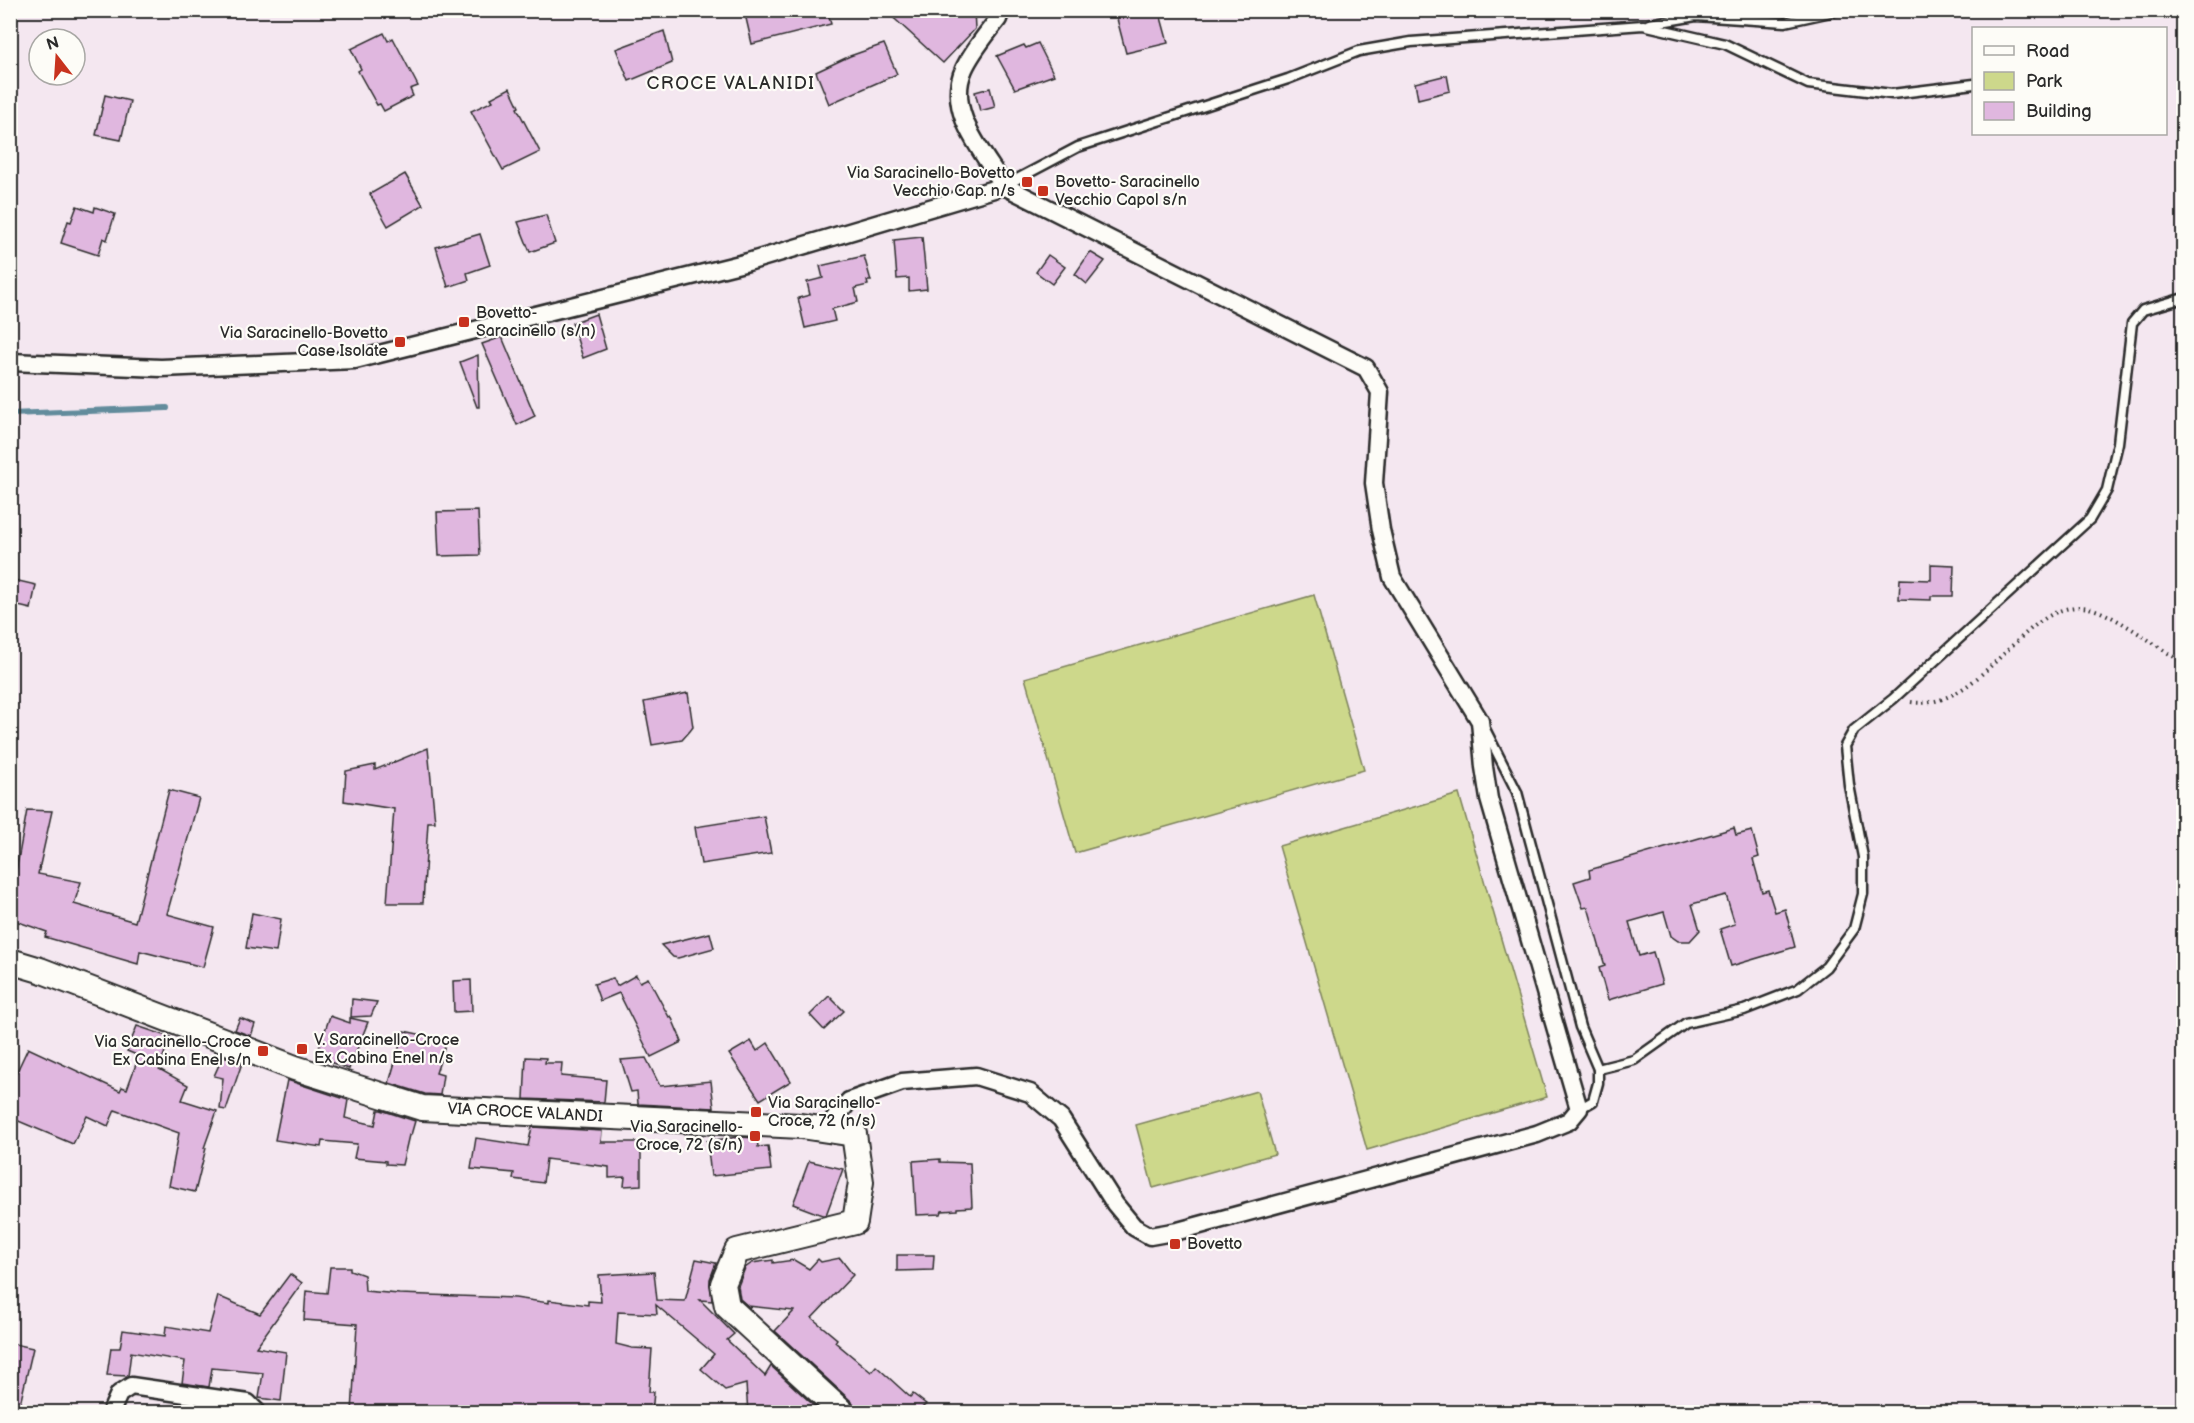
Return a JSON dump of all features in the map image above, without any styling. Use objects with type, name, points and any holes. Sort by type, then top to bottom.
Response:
[{"type":"street","points":[[826,1130],[849,1101],[902,1082],[976,1076],[1030,1093],[1061,1119],[1115,1204],[1134,1227],[1150,1236],[1178,1231],[1537,1134],[1569,1121],[1579,1109],[1489,799],[1480,721],[1392,576],[1381,530],[1374,483],[1380,392],[1366,368],[1004,186],[964,122],[958,91],[964,69],[998,19],[1001,10]]},
{"type":"street","points":[[10,362],[161,368],[355,360],[748,262],[1004,186]]},
{"type":"street","name":"VIA CROCE VALANDI","points":[[10,961],[40,970],[295,1068],[422,1108],[801,1126],[854,1134],[861,1182],[855,1222],[736,1251],[723,1284],[727,1306],[842,1413]]},
{"type":"street","points":[[111,1413],[119,1394],[131,1386],[248,1403],[257,1413]]},
{"type":"lane","points":[[1004,186],[1078,147],[1288,79],[1359,51],[1411,42],[1643,25],[1696,16],[1785,22],[1840,10]]},
{"type":"lane","points":[[1643,25],[1725,44],[1808,84],[1892,93],[1972,84]]},
{"type":"lane","points":[[1598,1069],[1634,1059],[1686,1023],[1744,1010],[1798,989],[1826,967],[1854,929],[1863,894],[1863,857],[1849,785],[1845,746],[1854,730],[1893,699],[2091,519],[2107,490],[2118,443],[2132,323],[2143,310],[2184,298]]},
{"type":"lane","points":[[1480,721],[1517,792],[1580,1027],[1598,1069],[1598,1083],[1593,1101],[1579,1109]]},
{"type":"path","points":[[1893,699],[1918,703],[1947,698],[2002,657],[2044,617],[2074,607],[2097,610],[2184,663]]},
{"type":"green space","points":[[1314,595],[1364,770],[1075,853],[1025,678]]},
{"type":"green space","points":[[1459,794],[1547,1097],[1367,1150],[1279,846]]},
{"type":"green space","points":[[1257,1091],[1275,1154],[1153,1188],[1136,1125]]},
{"type":"building","points":[[759,10],[827,10],[831,24],[752,44],[745,14]]},
{"type":"building","points":[[885,10],[974,10],[975,29],[943,63]]},
{"type":"building","points":[[1135,10],[1159,10],[1168,43],[1126,53],[1116,15]]},
{"type":"building","points":[[664,31],[672,63],[629,81],[616,49]]},
{"type":"building","points":[[384,33],[388,41],[393,38],[418,86],[410,89],[413,96],[384,111],[380,104],[377,105],[358,71],[361,69],[351,49]]},
{"type":"building","points":[[1038,43],[1054,75],[1015,89],[997,56],[1024,45],[1026,48]]},
{"type":"building","points":[[884,44],[897,74],[829,104],[816,72],[850,56]]},
{"type":"building","points":[[1447,75],[1450,91],[1418,99],[1415,83]]},
{"type":"building","points":[[510,88],[519,107],[517,108],[540,152],[503,170],[471,111],[493,101],[491,98]]},
{"type":"building","points":[[990,88],[995,107],[980,111],[975,92]]},
{"type":"building","points":[[105,95],[130,101],[121,140],[96,135]]},
{"type":"building","points":[[405,174],[423,205],[388,226],[370,194]]},
{"type":"building","points":[[77,206],[94,212],[95,207],[115,214],[107,240],[103,238],[98,255],[61,243],[68,221],[71,222]]},
{"type":"building","points":[[546,215],[555,243],[530,252],[518,222]]},
{"type":"building","points":[[480,234],[490,265],[467,273],[469,280],[448,287],[436,247]]},
{"type":"building","points":[[922,237],[927,289],[909,291],[909,278],[897,279],[894,240]]},
{"type":"building","points":[[1090,252],[1105,261],[1087,284],[1075,274]]},
{"type":"building","points":[[1048,255],[1065,267],[1052,284],[1036,272]]},
{"type":"building","points":[[864,256],[871,281],[867,281],[868,285],[855,288],[858,302],[832,309],[835,321],[805,328],[798,298],[810,295],[807,282],[823,278],[820,266]]},
{"type":"building","points":[[596,314],[606,349],[583,358],[572,323]]},
{"type":"building","points":[[502,337],[535,416],[517,425],[482,344]]},
{"type":"building","points":[[478,355],[479,407],[477,407],[460,362]]},
{"type":"building","points":[[478,511],[480,555],[439,556],[437,512]]},
{"type":"building","points":[[1931,564],[1954,565],[1953,596],[1931,596],[1931,600],[1899,599],[1900,579],[1931,580]]},
{"type":"building","points":[[10,579],[36,585],[31,609],[10,604]]},
{"type":"building","points":[[688,693],[693,727],[682,740],[652,745],[644,702]]},
{"type":"building","points":[[428,748],[435,822],[428,822],[423,903],[387,903],[394,809],[344,801],[346,771],[375,765],[375,770]]},
{"type":"building","points":[[169,790],[199,798],[167,914],[214,927],[203,967],[140,951],[138,964],[45,937],[47,932],[10,919],[10,887],[13,888],[27,810],[52,811],[38,874],[81,882],[74,904],[135,922]]},
{"type":"building","points":[[764,816],[771,853],[701,864],[695,827]]},
{"type":"building","points":[[1734,828],[1736,835],[1752,831],[1759,857],[1753,859],[1762,892],[1768,890],[1775,912],[1785,909],[1795,947],[1731,966],[1720,929],[1735,924],[1726,895],[1692,904],[1700,930],[1690,941],[1678,941],[1671,936],[1664,912],[1629,922],[1639,956],[1653,952],[1662,984],[1608,1000],[1599,968],[1605,966],[1588,907],[1583,908],[1574,882],[1590,877],[1589,870]]},
{"type":"building","points":[[252,913],[281,919],[276,952],[246,948]]},
{"type":"building","points":[[710,933],[714,948],[678,958],[673,957],[661,945]]},
{"type":"building","points":[[636,975],[640,982],[648,978],[669,1017],[671,1016],[682,1042],[651,1057],[619,993],[600,1001],[594,984],[613,978],[617,986]]},
{"type":"building","points":[[471,980],[472,1011],[454,1012],[453,981]]},
{"type":"building","points":[[829,996],[844,1011],[824,1030],[810,1015]]},
{"type":"building","points":[[352,999],[377,1002],[371,1016],[351,1017]]},
{"type":"building","points":[[330,1016],[350,1023],[350,1018],[368,1022],[349,1069],[316,1057]]},
{"type":"building","points":[[240,1018],[255,1024],[251,1036],[235,1030]]},
{"type":"building","points":[[137,1026],[170,1037],[159,1069],[188,1085],[182,1100],[217,1111],[204,1148],[206,1148],[195,1192],[169,1186],[179,1133],[115,1110],[108,1126],[87,1116],[73,1144],[16,1120],[12,1082],[28,1048],[120,1091],[122,1087],[127,1089],[139,1056],[127,1051]]},
{"type":"building","points":[[404,1031],[447,1040],[436,1073],[443,1075],[440,1095],[425,1094],[389,1083]]},
{"type":"building","points":[[751,1041],[757,1051],[768,1043],[791,1081],[760,1100],[729,1054]]},
{"type":"building","points":[[223,1056],[242,1063],[226,1110],[220,1109],[223,1078],[214,1076]]},
{"type":"building","points":[[526,1057],[546,1058],[545,1063],[562,1063],[561,1076],[606,1080],[604,1102],[524,1099]]},
{"type":"building","points":[[646,1058],[660,1086],[711,1081],[714,1108],[638,1104],[637,1091],[631,1092],[621,1060]]},
{"type":"building","points":[[287,1080],[348,1100],[345,1118],[375,1125],[378,1110],[381,1110],[415,1121],[402,1165],[354,1158],[357,1144],[322,1141],[321,1147],[275,1140]]},
{"type":"building","points":[[532,1127],[602,1131],[601,1142],[641,1142],[641,1185],[624,1186],[625,1177],[609,1178],[609,1167],[546,1159],[543,1183],[513,1179],[514,1173],[471,1169],[476,1138],[528,1146]]},
{"type":"building","points":[[739,1137],[757,1138],[758,1147],[768,1146],[771,1170],[711,1176],[707,1141]]},
{"type":"building","points":[[940,1159],[940,1162],[970,1163],[972,1207],[942,1211],[941,1214],[916,1215],[913,1161]]},
{"type":"building","points":[[809,1161],[843,1169],[826,1215],[793,1204]]},
{"type":"building","points":[[897,1255],[934,1255],[933,1270],[897,1271]]},
{"type":"building","points":[[840,1258],[853,1275],[812,1318],[837,1339],[835,1342],[871,1372],[876,1366],[910,1397],[913,1394],[926,1404],[922,1408],[927,1413],[856,1413],[852,1402],[775,1331],[794,1311],[748,1306],[740,1299],[738,1286],[745,1268],[752,1263],[794,1260],[809,1269],[818,1259],[821,1262]]},
{"type":"building","points":[[696,1259],[716,1263],[710,1279],[712,1301],[700,1300],[734,1334],[727,1340],[765,1376],[771,1366],[822,1413],[748,1413],[746,1384],[725,1390],[701,1369],[714,1354],[656,1305],[657,1314],[618,1312],[616,1344],[652,1349],[649,1392],[654,1392],[652,1413],[352,1413],[357,1324],[304,1320],[306,1291],[327,1293],[330,1267],[350,1267],[350,1270],[364,1275],[365,1291],[515,1298],[549,1303],[549,1300],[588,1305],[588,1301],[601,1302],[599,1275],[654,1272],[657,1300],[685,1301]]},
{"type":"building","points":[[290,1274],[302,1283],[256,1347],[286,1352],[281,1401],[259,1398],[263,1373],[212,1368],[209,1387],[182,1383],[185,1361],[131,1352],[128,1376],[107,1375],[111,1348],[120,1348],[123,1330],[165,1336],[166,1326],[208,1333],[218,1296],[260,1314]]},
{"type":"building","points":[[10,1343],[33,1348],[18,1413],[10,1413]]},
{"type":"building","points":[[179,1404],[206,1408],[205,1413],[178,1413]]},
{"type":"waterway","points":[[10,414],[167,408]]},
{"type":"place","name":"Via Saracinello-Bovetto Vecchio Cap. n/s","points":[[1027,182]]},
{"type":"place","name":"Bovetto- Saracinello Vecchio Capol s/n","points":[[1043,191]]},
{"type":"place","name":"Bovetto- Saracinello (s/n)","points":[[464,322]]},
{"type":"place","name":"Via Saracinello-Bovetto Case Isolate","points":[[400,342]]},
{"type":"place","name":"V. Saracinello-Croce Ex Cabina Enel n/s","points":[[302,1049]]},
{"type":"place","name":"Via Saracinello-Croce Ex Cabina Enel s/n","points":[[263,1051]]},
{"type":"place","name":"Via Saracinello- Croce, 72 (n/s)","points":[[756,1112]]},
{"type":"place","name":"Via Saracinello- Croce, 72 (s/n)","points":[[755,1136]]},
{"type":"place","name":"Bovetto","points":[[1175,1244]]},
{"type":"district","name":"CROCE VALANIDI","points":[[731,83]]}]
